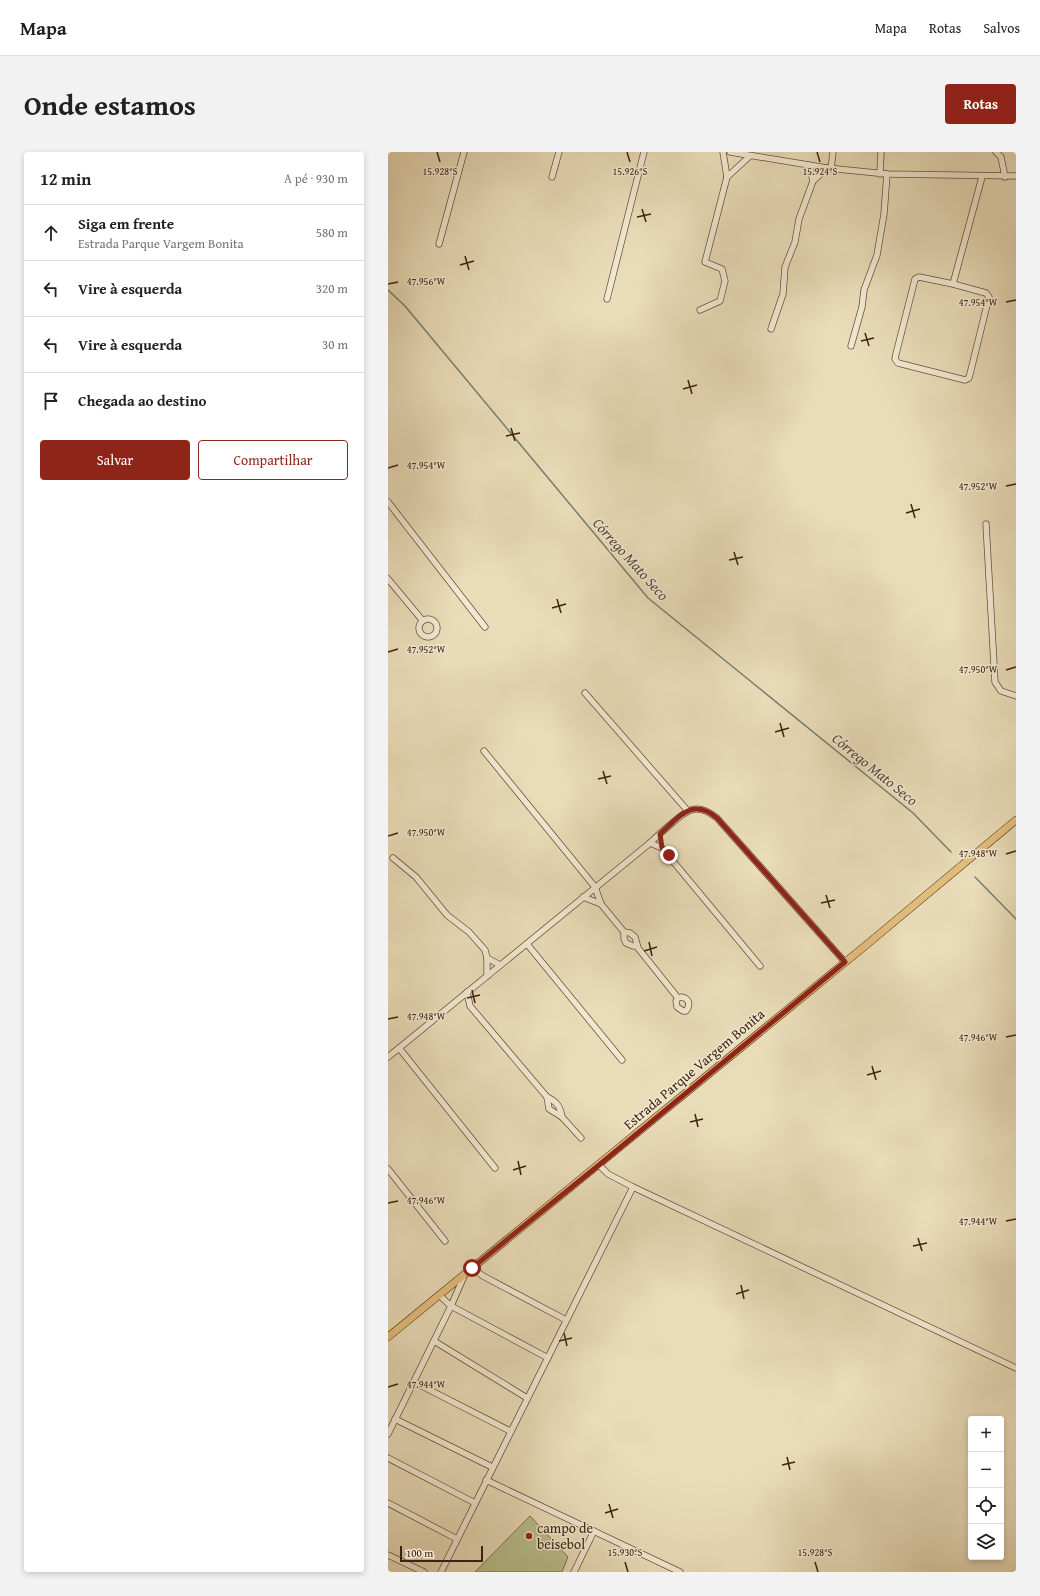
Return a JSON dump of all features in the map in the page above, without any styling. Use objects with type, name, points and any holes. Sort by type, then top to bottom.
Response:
[{"type":"main road","name":"Estrada Parque Vargem Bonita","points":[[388,1337],[599,1165],[1016,820]]},
{"type":"street","points":[[439,244],[464,152]]},
{"type":"street","points":[[552,177],[559,152]]},
{"type":"street","points":[[607,299],[644,152]]},
{"type":"street","points":[[700,310],[720,301],[725,281],[722,269],[705,262],[726,177],[723,152]]},
{"type":"street","points":[[730,152],[829,168],[880,174],[982,177],[1016,176]]},
{"type":"street","points":[[771,329],[783,294],[785,267],[795,242],[799,219],[813,181],[829,168],[833,152]]},
{"type":"street","points":[[880,174],[881,152]]},
{"type":"street","points":[[996,152],[1001,157],[1005,176]]},
{"type":"street","points":[[726,177],[750,156]]},
{"type":"street","points":[[809,165],[813,181]]},
{"type":"street","points":[[851,346],[862,307],[864,290],[877,255],[884,214],[887,174]]},
{"type":"street","points":[[953,284],[982,177]]},
{"type":"street","points":[[919,277],[953,284],[986,293],[989,297],[969,378],[965,380],[898,363],[895,359],[915,279],[919,277]]},
{"type":"street","points":[[388,502],[485,627]]},
{"type":"street","points":[[986,524],[995,682],[1001,691],[1016,696]]},
{"type":"street","points":[[388,579],[423,621]]},
{"type":"street","points":[[585,693],[687,810]]},
{"type":"street","points":[[484,751],[595,887],[601,904],[624,932],[633,934],[637,946],[678,998]]},
{"type":"street","points":[[388,1057],[459,1000],[500,964],[527,944],[687,810],[705,810],[717,818],[845,962]]},
{"type":"street","points":[[660,834],[662,848]]},
{"type":"street","points":[[650,842],[662,848],[760,966]]},
{"type":"street","points":[[393,858],[416,877],[447,915],[469,932],[485,950],[487,958],[487,976]]},
{"type":"street","points":[[583,897],[601,904]]},
{"type":"street","points":[[624,932],[624,939],[626,943],[637,946]]},
{"type":"street","points":[[527,944],[622,1060]]},
{"type":"street","points":[[487,958],[500,964]]},
{"type":"street","points":[[467,992],[470,1006]]},
{"type":"street","points":[[459,1000],[470,1006],[547,1097],[559,1105],[562,1117]]},
{"type":"street","points":[[399,1048],[495,1168]]},
{"type":"street","points":[[547,1097],[549,1109],[562,1117],[581,1138]]},
{"type":"street","points":[[599,1165],[608,1174],[632,1187],[1016,1368]]},
{"type":"street","points":[[388,1169],[445,1241]]},
{"type":"street","points":[[441,1572],[632,1187]]},
{"type":"street","points":[[472,1268],[483,1276],[566,1320]]},
{"type":"street","points":[[388,1434],[466,1273]]},
{"type":"street","points":[[439,1295],[451,1306],[548,1358]]},
{"type":"street","points":[[434,1341],[527,1398]]},
{"type":"street","points":[[414,1382],[510,1432]]},
{"type":"street","points":[[395,1419],[492,1467]]},
{"type":"street","points":[[388,1458],[474,1503]]},
{"type":"street","points":[[486,1480],[680,1572]]},
{"type":"street","points":[[388,1503],[457,1539]]},
{"type":"street","points":[[574,1572],[594,1531]]},
{"type":"street","points":[[388,1554],[424,1572]]},
{"type":"green space","name":"campo de beisebol","points":[[530,1516],[568,1557],[562,1572],[475,1572]]},
{"type":"waterway","name":"Córrego Mato Seco","points":[[388,290],[405,306],[648,598],[913,813],[951,852]]},
{"type":"waterway","name":"Córrego Mato Seco","points":[[975,877],[1016,919]]},
{"type":"place","name":"campo de beisebol","points":[[529,1536]]},
{"type":"route","points":[[472,1268],[845,962],[710,812],[696,809],[687,810],[660,834],[662,848],[669,855]]}]
